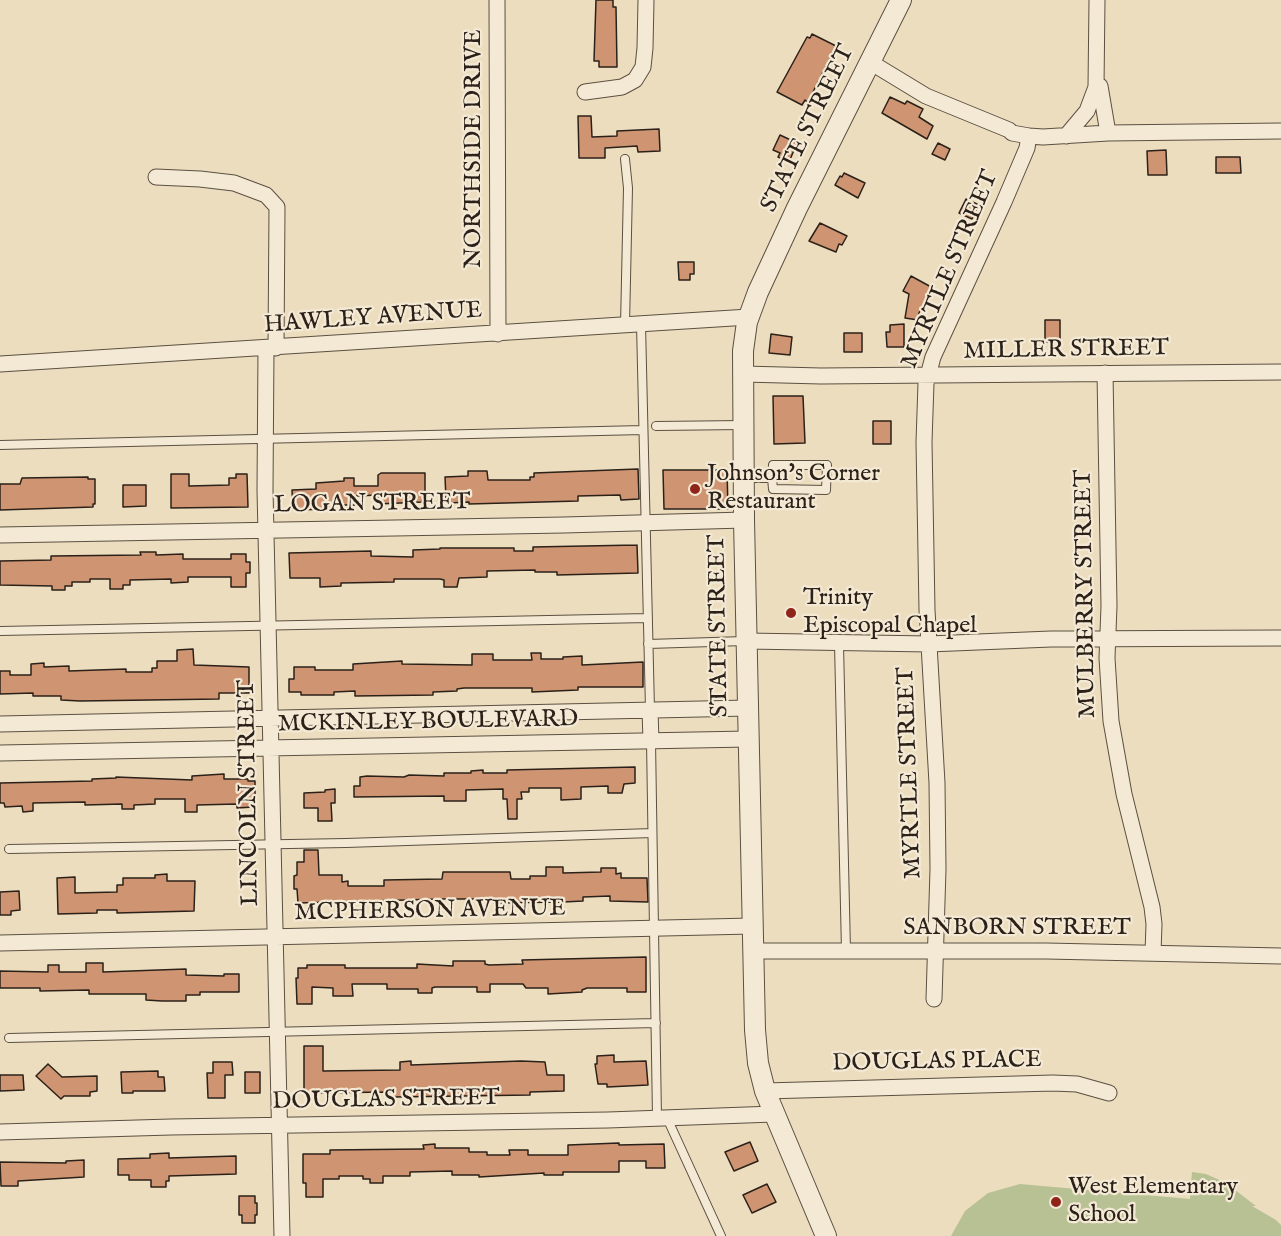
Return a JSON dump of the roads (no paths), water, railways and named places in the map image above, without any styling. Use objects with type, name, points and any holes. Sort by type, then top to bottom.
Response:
[{"type":"street","name":"NORTHSIDE DRIVE","points":[[497,0],[498,334]]},
{"type":"street","points":[[585,92],[622,87],[635,80],[643,67],[645,0]]},
{"type":"street","name":"STATE STREET","points":[[826,1236],[774,1114],[758,1064],[755,1030],[748,739],[742,425],[743,351],[749,317],[758,292],[797,208],[901,0]]},
{"type":"street","points":[[1066,136],[1087,111],[1094,98],[1097,68],[1097,0]]},
{"type":"street","points":[[870,62],[926,96],[1009,130],[1011,133],[1043,137],[1108,133],[1281,131]]},
{"type":"street","points":[[1097,68],[1108,133]]},
{"type":"street","name":"MYRTLE STREET","points":[[934,999],[937,783],[929,644],[925,398],[933,357],[1004,202],[1027,148],[1029,136]]},
{"type":"street","name":"LINCOLN STREET","points":[[156,177],[234,183],[266,195],[277,207],[265,439],[282,1236]]},
{"type":"street","name":"HAWLEY AVENUE","points":[[0,364],[749,317]]},
{"type":"street","name":"MILLER STREET","points":[[742,374],[1281,372]]},
{"type":"street","name":"MULBERRY STREET","points":[[1105,373],[1109,560],[1107,638],[1111,711],[1124,794],[1152,907],[1153,953]]},
{"type":"street","name":"LOGAN STREET","points":[[0,535],[744,520]]},
{"type":"street","points":[[746,641],[929,644],[1107,638],[1281,638]]},
{"type":"street","name":"MCKINLEY BOULEVARD","points":[[0,724],[748,708]]},
{"type":"street","points":[[650,710],[651,741]]},
{"type":"street","name":"MCKINLEY BOULEVARD","points":[[0,753],[748,739]]},
{"type":"street","name":"MCPHERSON AVENUE","points":[[0,943],[752,926]]},
{"type":"street","name":"SANBORN STREET","points":[[753,951],[1281,956]]},
{"type":"street","name":"DOUGLAS PLACE","points":[[765,1091],[1053,1083],[1077,1084],[1109,1093]]},
{"type":"street","name":"DOUGLAS STREET","points":[[0,1132],[774,1114]]},
{"type":"lane","points":[[625,159],[633,325],[643,430],[650,710]]},
{"type":"lane","points":[[657,426],[742,425]]},
{"type":"lane","points":[[0,445],[643,430]]},
{"type":"lane","points":[[773,465],[827,465],[826,490],[772,489],[772,478],[773,465]]},
{"type":"lane","points":[[743,478],[772,478]]},
{"type":"lane","points":[[0,631],[648,618]]},
{"type":"lane","points":[[648,644],[746,641]]},
{"type":"lane","points":[[839,644],[846,951]]},
{"type":"lane","points":[[651,741],[653,930],[662,1118],[721,1236]]},
{"type":"lane","points":[[9,849],[652,833]]},
{"type":"lane","points":[[9,1038],[657,1023]]},
{"type":"place","name":"Johnson's Corner Restaurant","points":[[695,489]]},
{"type":"place","name":"Trinity Episcopal Chapel","points":[[791,613]]},
{"type":"place","name":"West Elementary School","points":[[1056,1202]]}]
